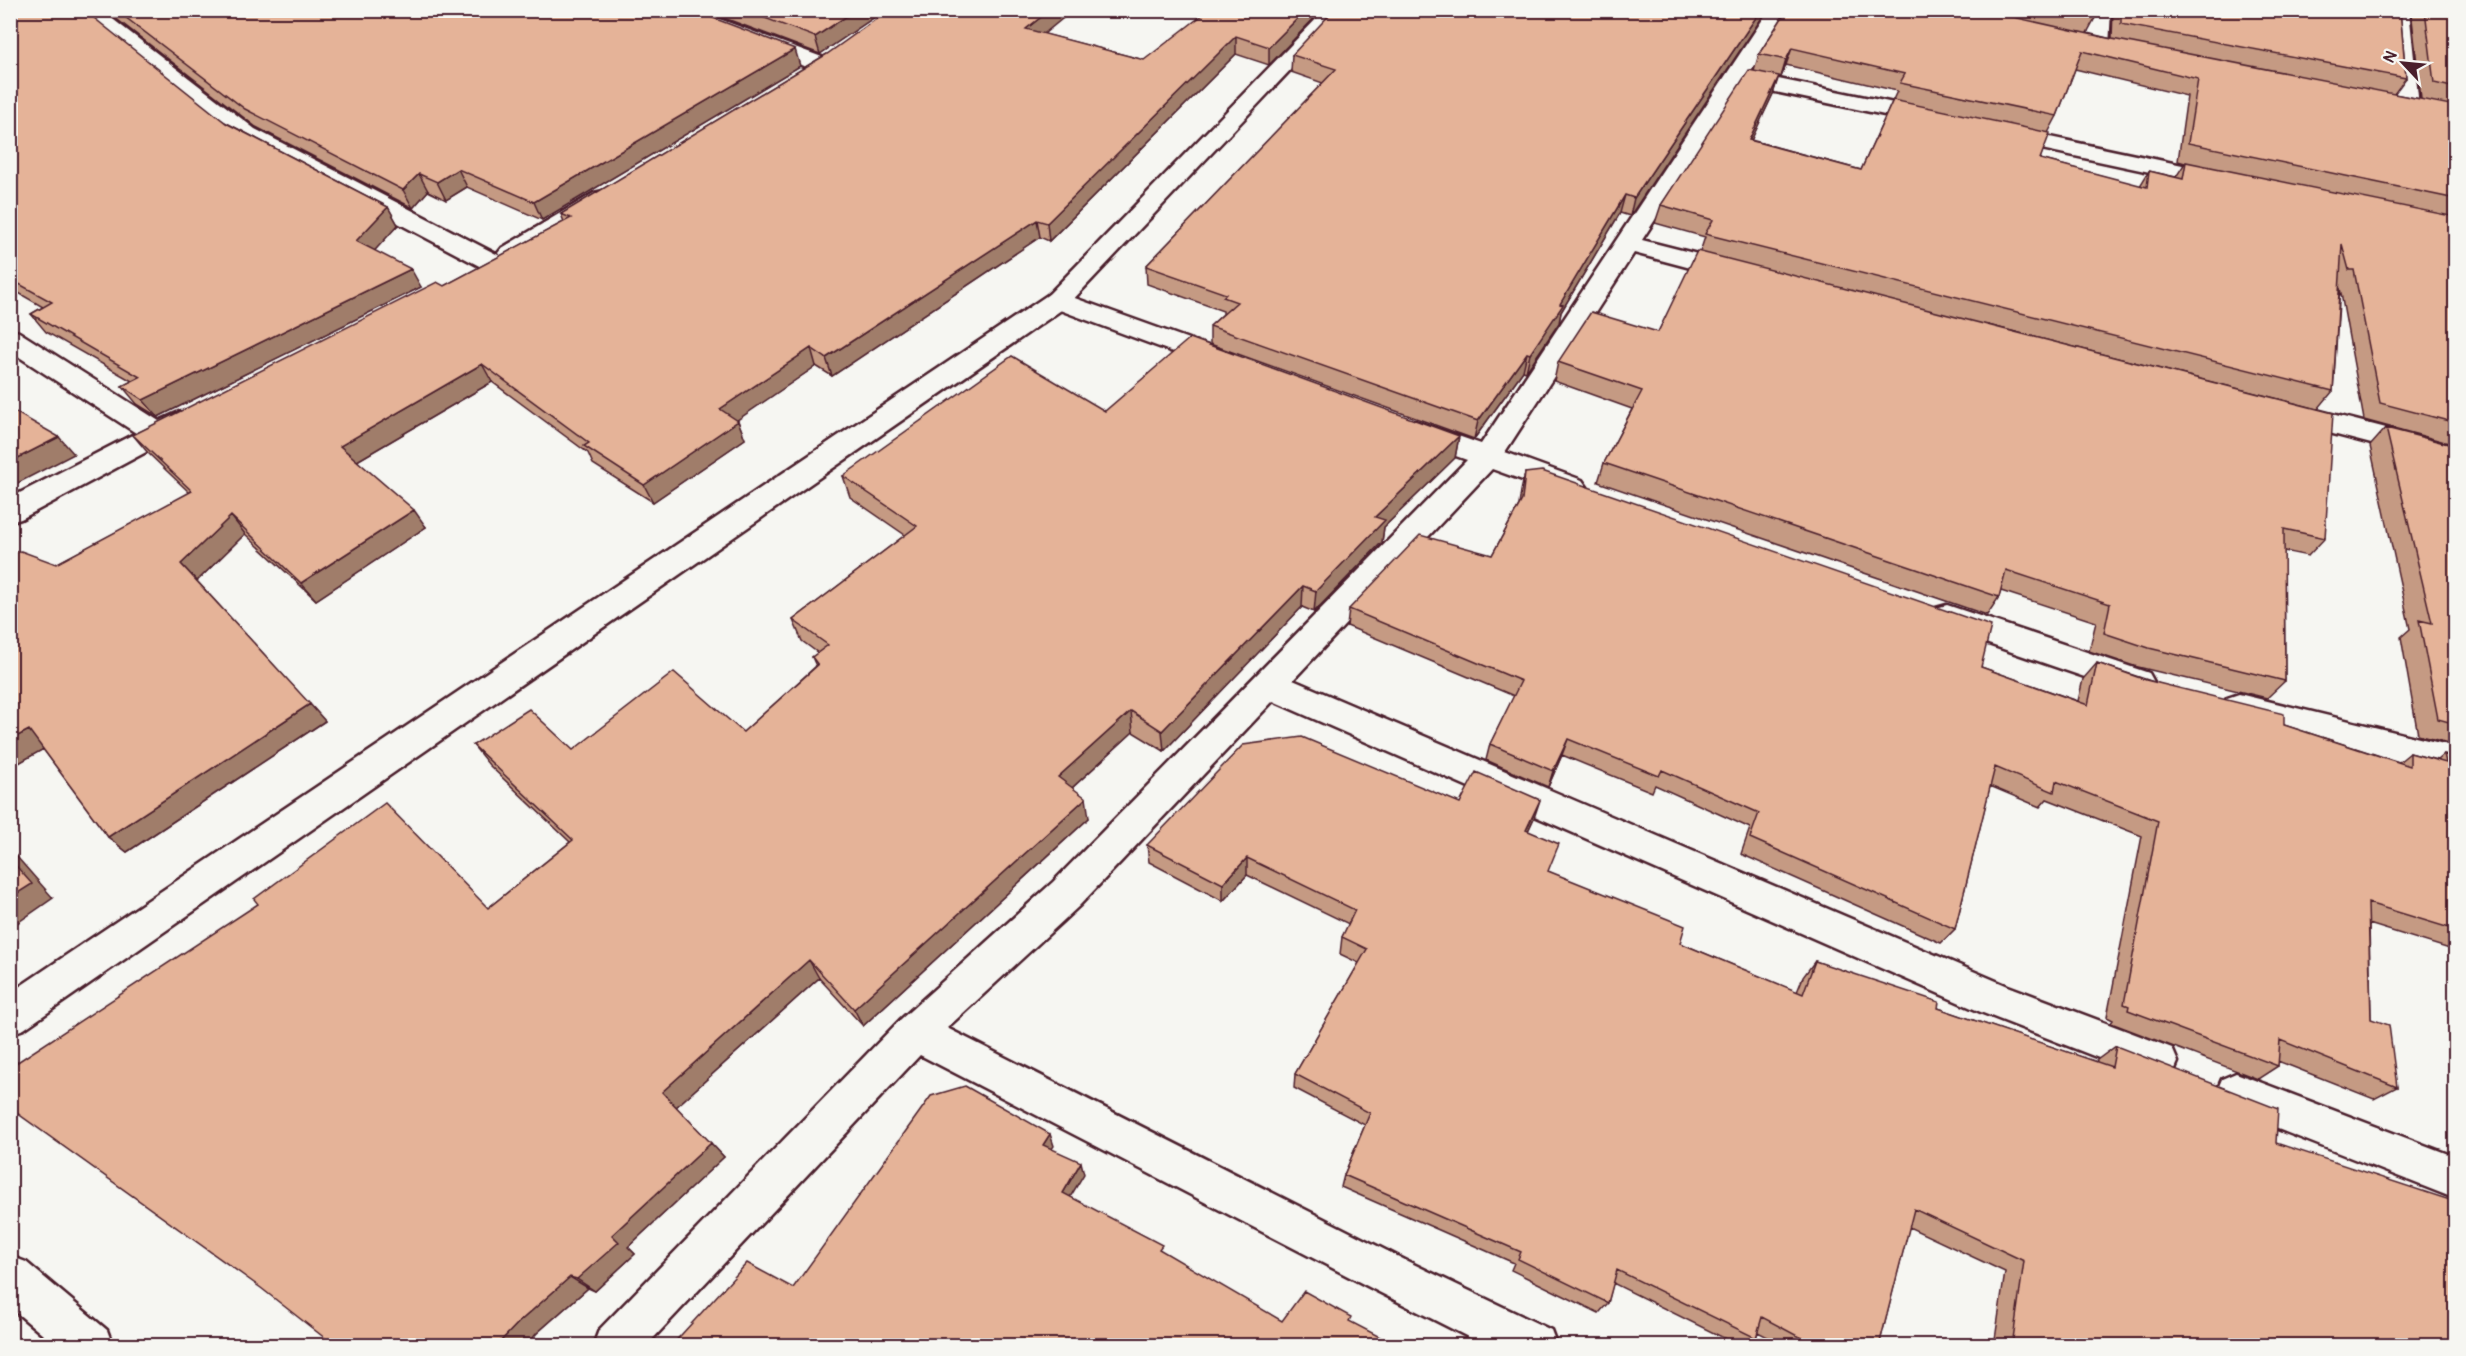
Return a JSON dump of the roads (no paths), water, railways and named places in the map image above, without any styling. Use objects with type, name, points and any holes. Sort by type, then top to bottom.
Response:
[{"type":"street","points":[[87,10],[247,134],[483,269],[627,183]]},
{"type":"street","points":[[674,10],[832,59],[792,84]]},
{"type":"street","points":[[10,1016],[1058,300],[1337,10]]},
{"type":"street","points":[[615,1346],[915,1032],[1066,894],[1487,457],[1625,243],[1780,10]]},
{"type":"street","points":[[2098,47],[2101,10]]},
{"type":"street","points":[[2385,102],[2418,108],[2399,10]]},
{"type":"street","points":[[2076,42],[2121,51]]},
{"type":"street","points":[[1737,77],[1957,124]]},
{"type":"street","points":[[1980,129],[2247,186]]},
{"type":"street","points":[[1625,243],[1764,279]]},
{"type":"street","points":[[1058,300],[1245,369]]},
{"type":"street","points":[[10,338],[158,433]]},
{"type":"street","points":[[2259,406],[2456,456]]},
{"type":"street","points":[[10,511],[200,411]]},
{"type":"street","points":[[1388,421],[1600,496]]},
{"type":"street","points":[[1917,606],[2132,681],[2167,690]]},
{"type":"street","points":[[1268,684],[1997,1000],[2456,1179]]},
{"type":"street","points":[[2213,701],[2456,762]]},
{"type":"street","points":[[915,1032],[1390,1275],[1535,1346]]},
{"type":"street","points":[[10,1278],[91,1346]]}]
